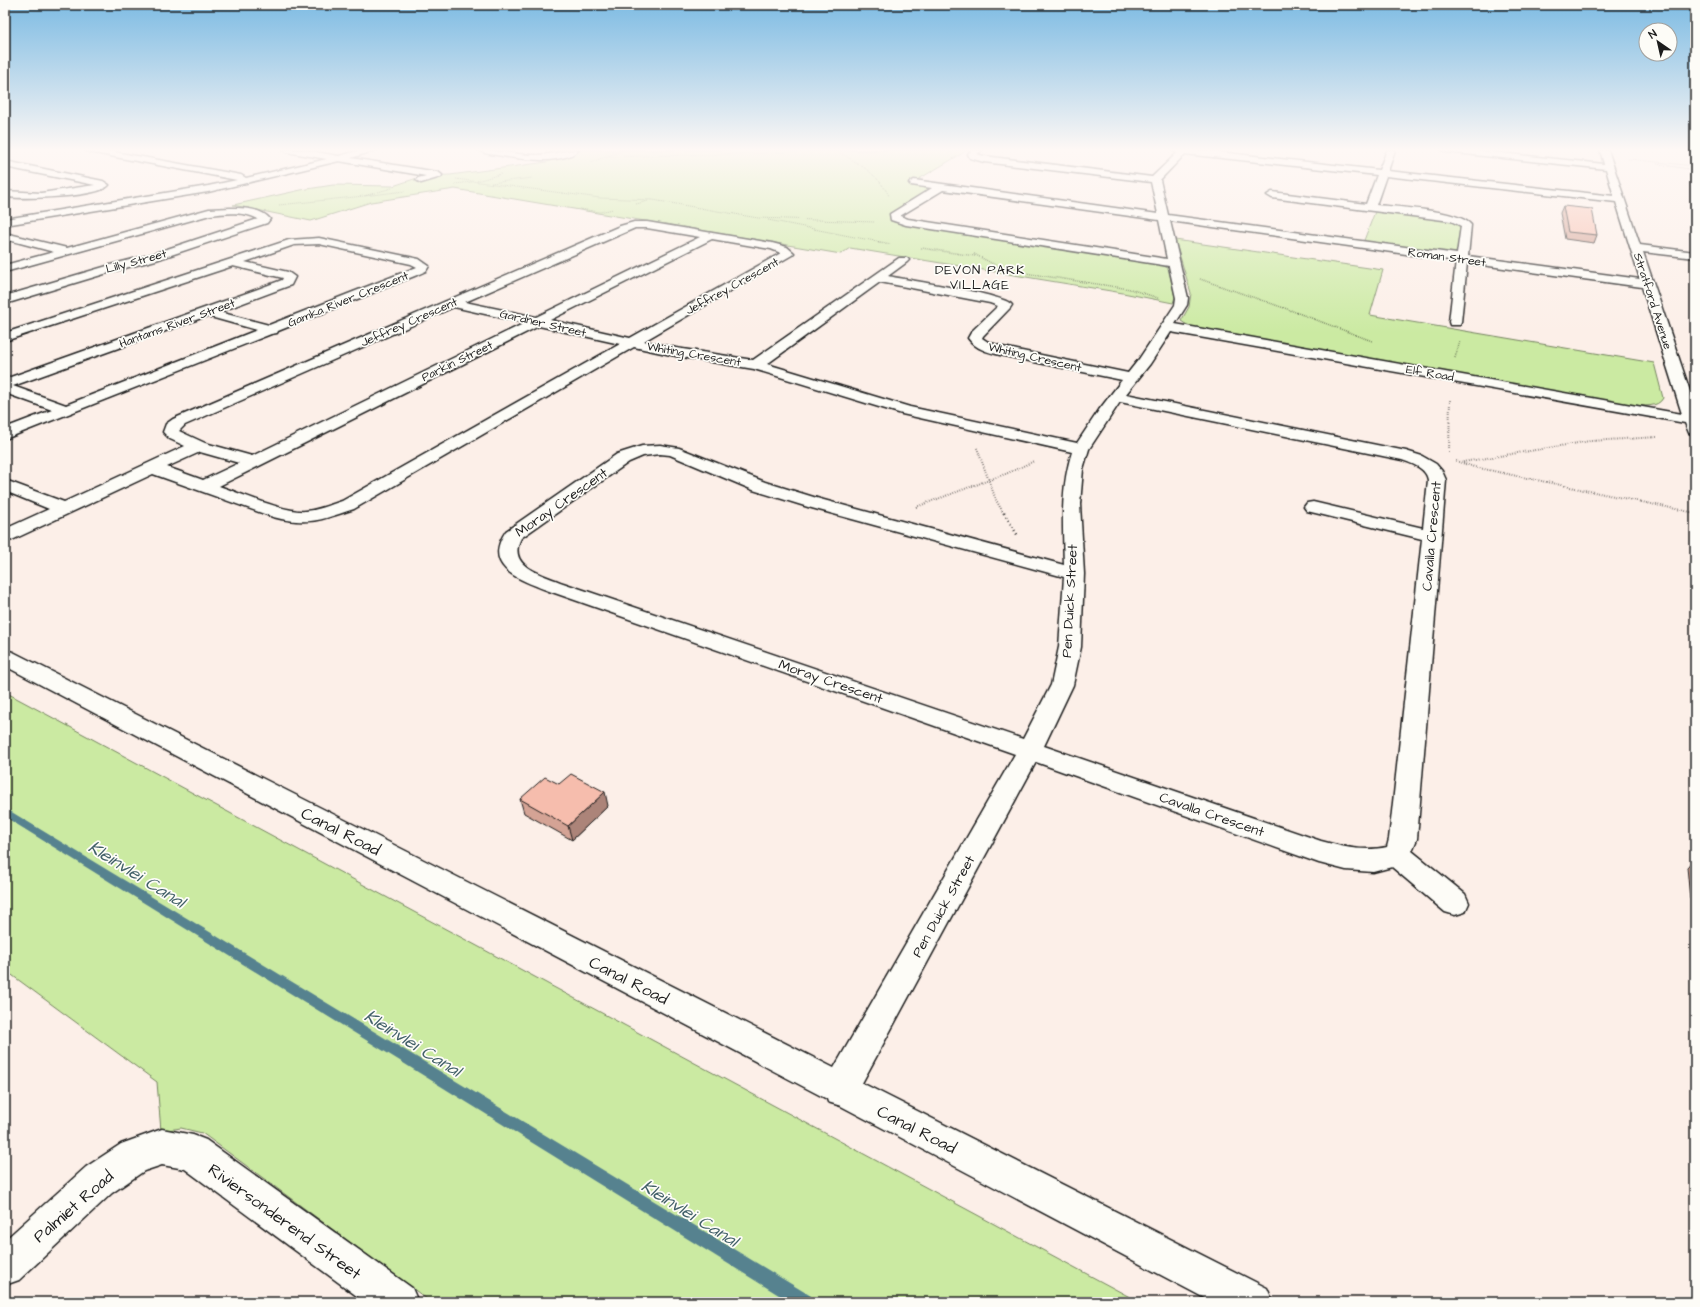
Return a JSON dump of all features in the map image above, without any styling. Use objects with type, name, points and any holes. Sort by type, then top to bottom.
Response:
[{"type":"street","points":[[5,222],[104,211]]},
{"type":"street","name":"Lilly Street","points":[[149,228],[199,214],[216,211]]},
{"type":"street","name":"Lilly Street","points":[[5,300],[118,266],[152,258],[257,224],[265,219],[259,215],[237,211]]},
{"type":"street","points":[[899,211],[894,216],[906,222],[1175,267]]},
{"type":"street","name":"Roman Street","points":[[1114,211],[1647,284]]},
{"type":"street","points":[[1162,211],[1182,298],[1181,305]]},
{"type":"street","points":[[1402,211],[1441,216],[1463,222],[1466,225],[1455,322]]},
{"type":"street","name":"Stratford Avenue","points":[[1624,211],[1693,425]]},
{"type":"street","points":[[128,224],[149,228]]},
{"type":"street","name":"Jeffrey Crescent","points":[[152,468],[291,516],[304,517],[333,512],[355,501],[788,253],[783,248],[648,225],[628,226],[179,422],[172,427],[171,432],[176,436],[200,446]]},
{"type":"street","points":[[5,268],[149,228]]},
{"type":"street","points":[[5,236],[118,266]]},
{"type":"street","name":"Parkin Street","points":[[205,486],[710,236]]},
{"type":"street","name":"Gamka River Crescent","points":[[5,337],[281,245],[310,241],[415,261],[423,266],[422,269],[413,273],[272,330],[5,434]]},
{"type":"street","points":[[5,248],[27,242]]},
{"type":"street","points":[[1636,248],[1695,255]]},
{"type":"street","name":"Whiting Crescent","points":[[756,365],[903,260]]},
{"type":"street","name":"Hantams River Street","points":[[5,384],[277,287],[287,282],[289,277],[284,274],[231,262]]},
{"type":"street","name":"Whiting Crescent","points":[[877,278],[993,300],[1006,305],[977,334],[975,338],[977,342],[984,346],[1013,354],[1131,378]]},
{"type":"street","name":"Gardner Street","points":[[454,303],[631,343]]},
{"type":"street","name":"Pen Duick Street","points":[[840,1090],[1030,750],[1062,685],[1070,647],[1074,574],[1071,504],[1075,468],[1071,447],[1117,396],[1145,361],[1181,305]]},
{"type":"street","points":[[206,312],[272,330]]},
{"type":"street","name":"Elf Road","points":[[1167,327],[1450,376],[1693,425]]},
{"type":"street","name":"Whiting Crescent","points":[[631,343],[756,365],[907,411],[1071,447]]},
{"type":"street","points":[[5,388],[67,410]]},
{"type":"street","name":"Cavalla Crescent","points":[[1030,750],[1319,852],[1346,858],[1373,861],[1397,855],[1403,839],[1437,476],[1429,467],[1415,459],[1117,396]]},
{"type":"street","points":[[5,536],[200,446],[254,462]]},
{"type":"street","name":"Moray Crescent","points":[[1030,750],[556,587],[517,570],[508,560],[506,552],[507,544],[513,535],[623,458],[635,452],[646,449],[672,451],[759,486],[888,524],[1032,564],[1074,574]]},
{"type":"street","points":[[5,485],[64,508]]},
{"type":"street","points":[[1313,507],[1432,536]]},
{"type":"street","name":"Canal Road","points":[[5,657],[840,1090],[1253,1302]]},
{"type":"street","points":[[1397,855],[1455,903]]},
{"type":"street","name":"Palmiet Road","points":[[5,1266],[99,1180],[134,1157],[162,1147],[193,1154]]},
{"type":"street","name":"Riviersonderend Street","points":[[193,1154],[398,1302]]},
{"type":"path","points":[[593,211],[604,211]]},
{"type":"path","points":[[717,211],[890,243]]},
{"type":"path","points":[[758,218],[829,222],[906,222]]},
{"type":"path","points":[[920,248],[980,257]]},
{"type":"path","points":[[966,251],[999,266],[1031,274],[1130,289],[1181,305]]},
{"type":"path","points":[[1175,267],[1362,335],[1375,342]]},
{"type":"path","points":[[1455,322],[1461,335],[1450,376],[1449,459],[1463,462],[1474,467],[1695,513]]},
{"type":"path","points":[[977,426],[972,434],[996,500],[1030,554],[1032,564]]},
{"type":"path","points":[[1463,462],[1590,441],[1659,437]]},
{"type":"path","points":[[888,524],[904,512],[989,480],[1057,450],[1071,447]]},
{"type":"green space","points":[[262,211],[343,211],[311,221]]},
{"type":"green space","points":[[586,211],[894,211],[890,214],[891,218],[1152,261],[1168,268],[1175,297],[1173,303],[1123,293],[850,248],[841,254]]},
{"type":"green space","points":[[1375,211],[1392,211],[1441,217],[1460,224],[1458,252],[1453,254],[1363,243]]},
{"type":"green space","points":[[1175,240],[1383,270],[1370,315],[1654,363],[1663,398],[1654,405],[1634,405],[1192,328],[1181,321],[1189,307],[1191,293]]},
{"type":"green space","points":[[5,692],[1139,1302],[431,1302],[202,1133],[181,1128],[161,1131],[157,1082],[5,970]]},
{"type":"building","points":[[1564,211],[1592,211],[1597,235],[1568,232]]},
{"type":"building","points":[[571,774],[605,792],[568,826],[520,799],[545,777],[559,784]]},
{"type":"waterway","name":"Kleinvlei Canal","points":[[5,812],[805,1302]]},
{"type":"district","name":"DEVON PARK VILLAGE","points":[[980,276]]}]
